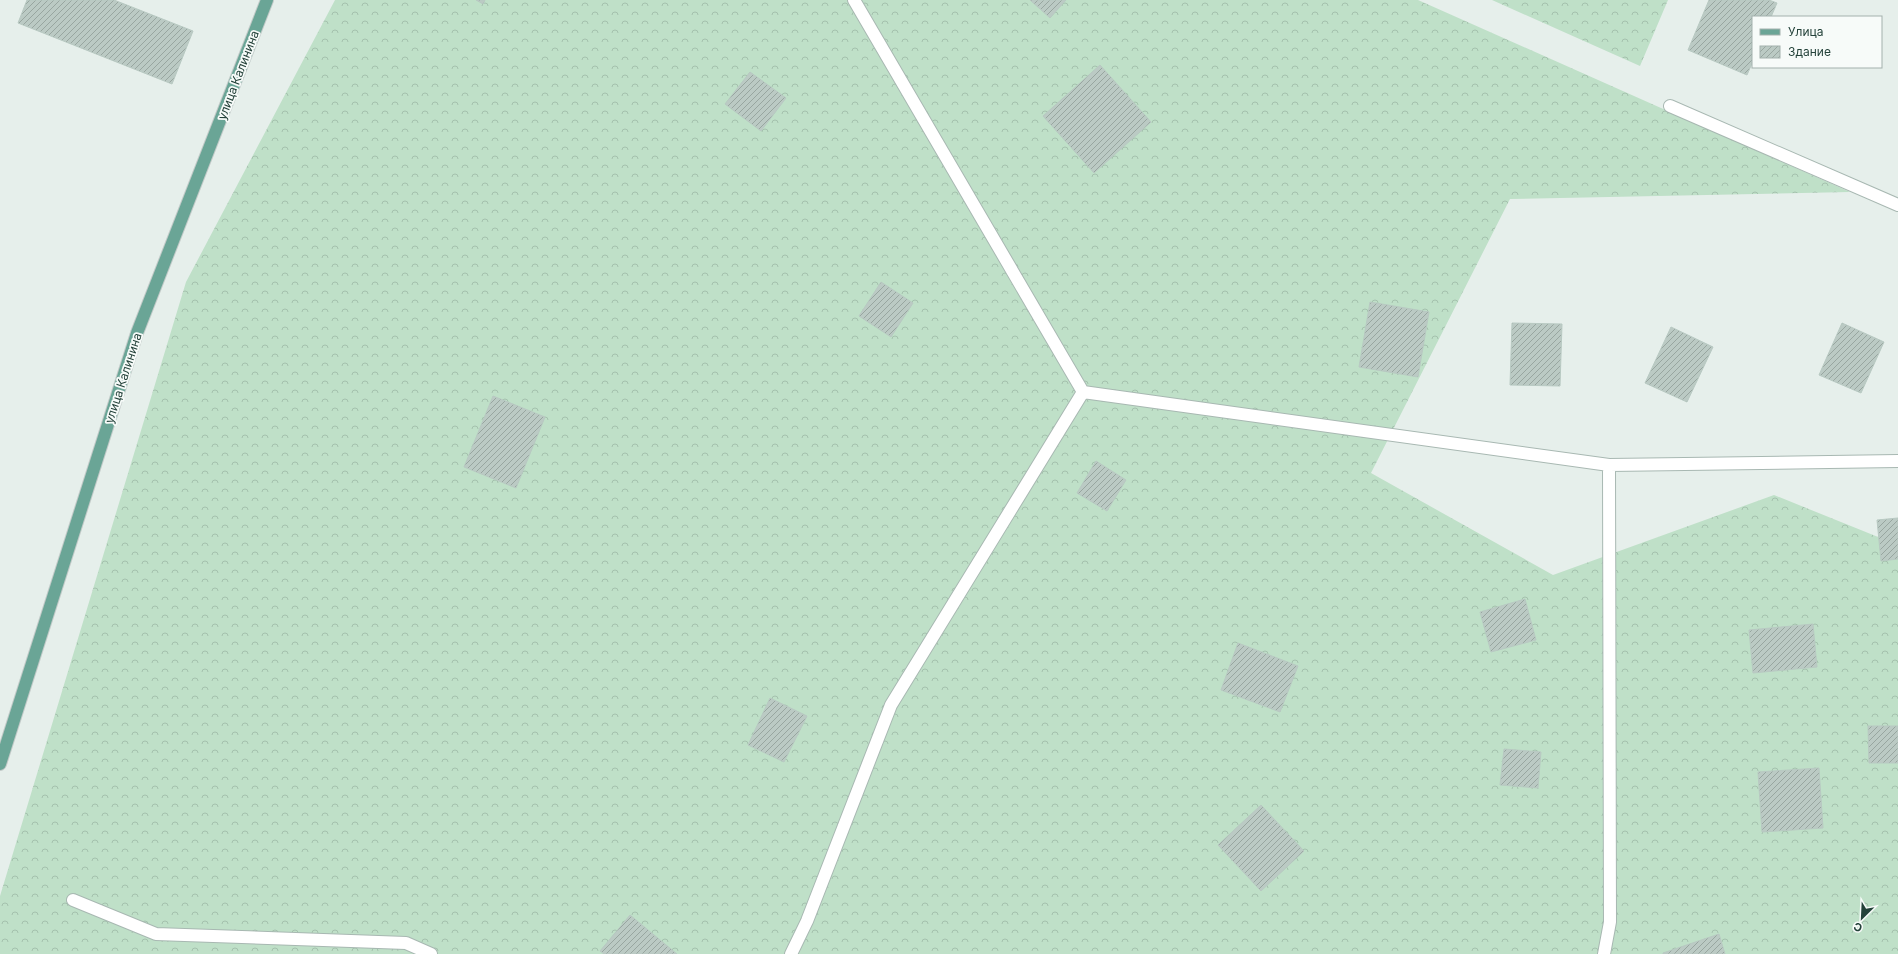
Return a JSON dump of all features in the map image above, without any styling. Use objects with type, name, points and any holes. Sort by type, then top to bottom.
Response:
[{"type":"main road","name":"улица Калинина","points":[[0,764],[137,333],[267,0]]},
{"type":"street","points":[[854,0],[1084,392]]},
{"type":"street","points":[[1670,106],[1898,205]]},
{"type":"street","points":[[1084,392],[1609,465],[1898,461]]},
{"type":"street","points":[[791,954],[807,921],[891,705],[1084,392]]},
{"type":"street","points":[[1604,954],[1610,922],[1609,465]]},
{"type":"street","points":[[73,900],[156,934],[406,943],[431,954]]},
{"type":"green space","points":[[335,0],[1418,0],[1850,192],[1510,199],[1371,473],[1553,575],[1774,495],[1898,545],[1898,954],[0,954],[0,896],[186,282]]},
{"type":"green space","points":[[1492,0],[1668,0],[1640,66]]},
{"type":"building","points":[[27,0],[114,0],[193,31],[172,84],[18,23]]},
{"type":"building","points":[[476,0],[485,0],[483,4]]},
{"type":"building","points":[[1030,0],[1066,0],[1050,18]]},
{"type":"building","points":[[1709,0],[1769,0],[1777,3],[1771,16],[1752,16],[1752,63],[1747,75],[1688,50]]},
{"type":"building","points":[[1100,65],[1151,122],[1094,173],[1043,116]]},
{"type":"building","points":[[750,72],[786,98],[761,131],[725,104]]},
{"type":"building","points":[[881,282],[913,303],[891,337],[859,316]]},
{"type":"building","points":[[1370,302],[1429,312],[1418,377],[1359,367]]},
{"type":"building","points":[[1512,323],[1562,324],[1560,386],[1510,385]]},
{"type":"building","points":[[1842,323],[1884,342],[1861,393],[1819,375]]},
{"type":"building","points":[[1671,327],[1713,347],[1687,402],[1645,383]]},
{"type":"building","points":[[493,396],[545,417],[516,488],[464,467]]},
{"type":"building","points":[[1096,461],[1126,480],[1107,511],[1077,493]]},
{"type":"building","points":[[1898,518],[1898,559],[1881,561],[1877,520]]},
{"type":"building","points":[[1525,599],[1536,640],[1491,652],[1480,612]]},
{"type":"building","points":[[1813,624],[1817,667],[1753,673],[1749,630]]},
{"type":"building","points":[[1238,643],[1298,666],[1280,712],[1221,690]]},
{"type":"building","points":[[770,698],[807,716],[784,762],[748,745]]},
{"type":"building","points":[[1868,726],[1898,726],[1898,763],[1869,763]]},
{"type":"building","points":[[1504,749],[1541,752],[1538,788],[1500,785]]},
{"type":"building","points":[[1819,768],[1823,828],[1762,832],[1758,772]]},
{"type":"building","points":[[1261,805],[1304,851],[1261,891],[1218,845]]},
{"type":"building","points":[[630,915],[677,954],[604,954],[600,951]]},
{"type":"building","points":[[1719,934],[1725,954],[1663,954],[1663,953]]}]
